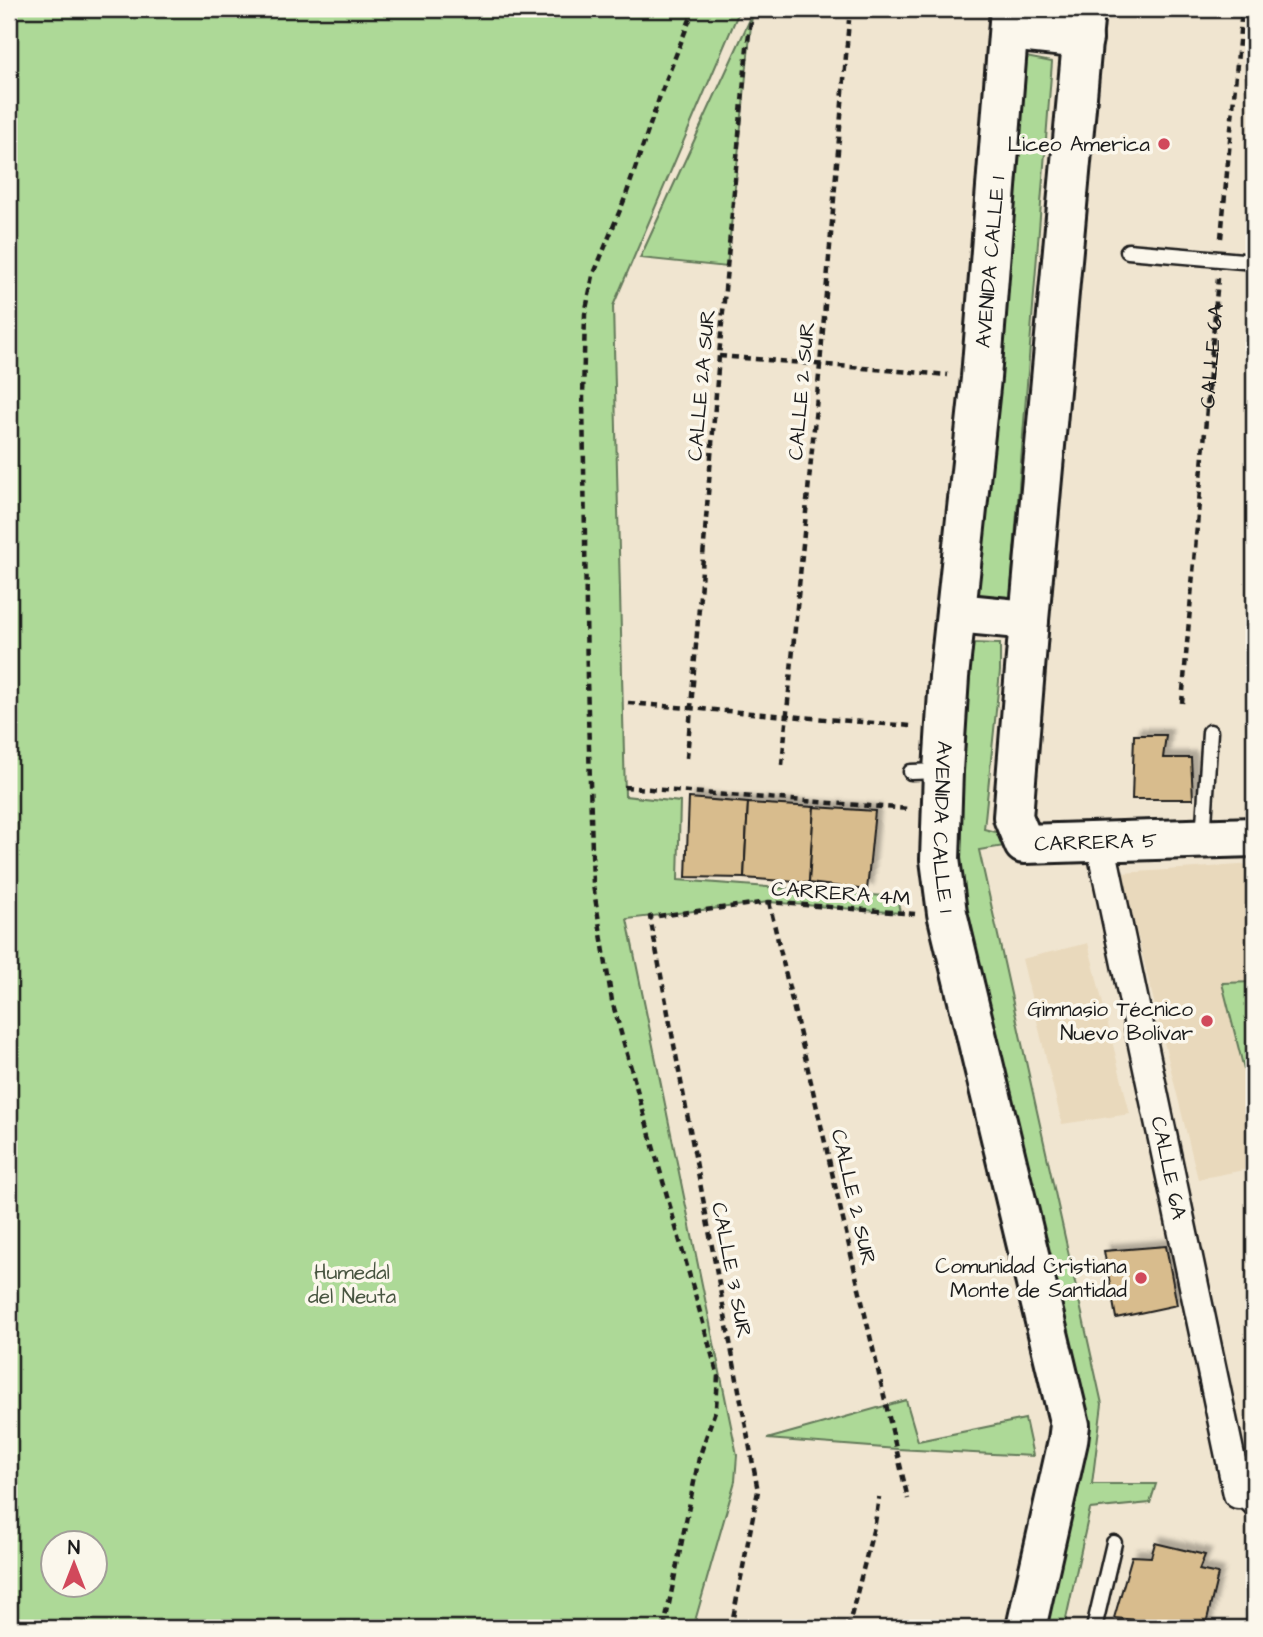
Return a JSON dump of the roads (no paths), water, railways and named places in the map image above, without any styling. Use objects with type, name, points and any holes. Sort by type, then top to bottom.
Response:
[{"type":"main road","points":[[956,613],[1029,620],[1084,24],[1009,20]]},
{"type":"main road","name":"AVENIDA CALLE 1","points":[[1009,20],[981,378],[956,613],[927,772],[947,913],[1070,1425],[1026,1628]]},
{"type":"main road","name":"CARRERA 5","points":[[1029,620],[1013,817],[1024,844],[1254,837]]},
{"type":"street","name":"CALLE 6A","points":[[1100,841],[1246,1502]]},
{"type":"lane","points":[[1128,251],[1254,262]]},
{"type":"lane","points":[[1203,840],[1210,732]]},
{"type":"lane","points":[[1094,1628],[1114,1543]]},
{"type":"place","name":"Liceo America","points":[[1164,144]]},
{"type":"place","name":"Gimnasio Técnico Nuevo Bolívar","points":[[1207,1021]]},
{"type":"place","name":"Comunidad Cristiana Monte de Santidad","points":[[1141,1278]]},
{"type":"park label","name":"Humedal del Neuta","points":[[352,1284]]}]
